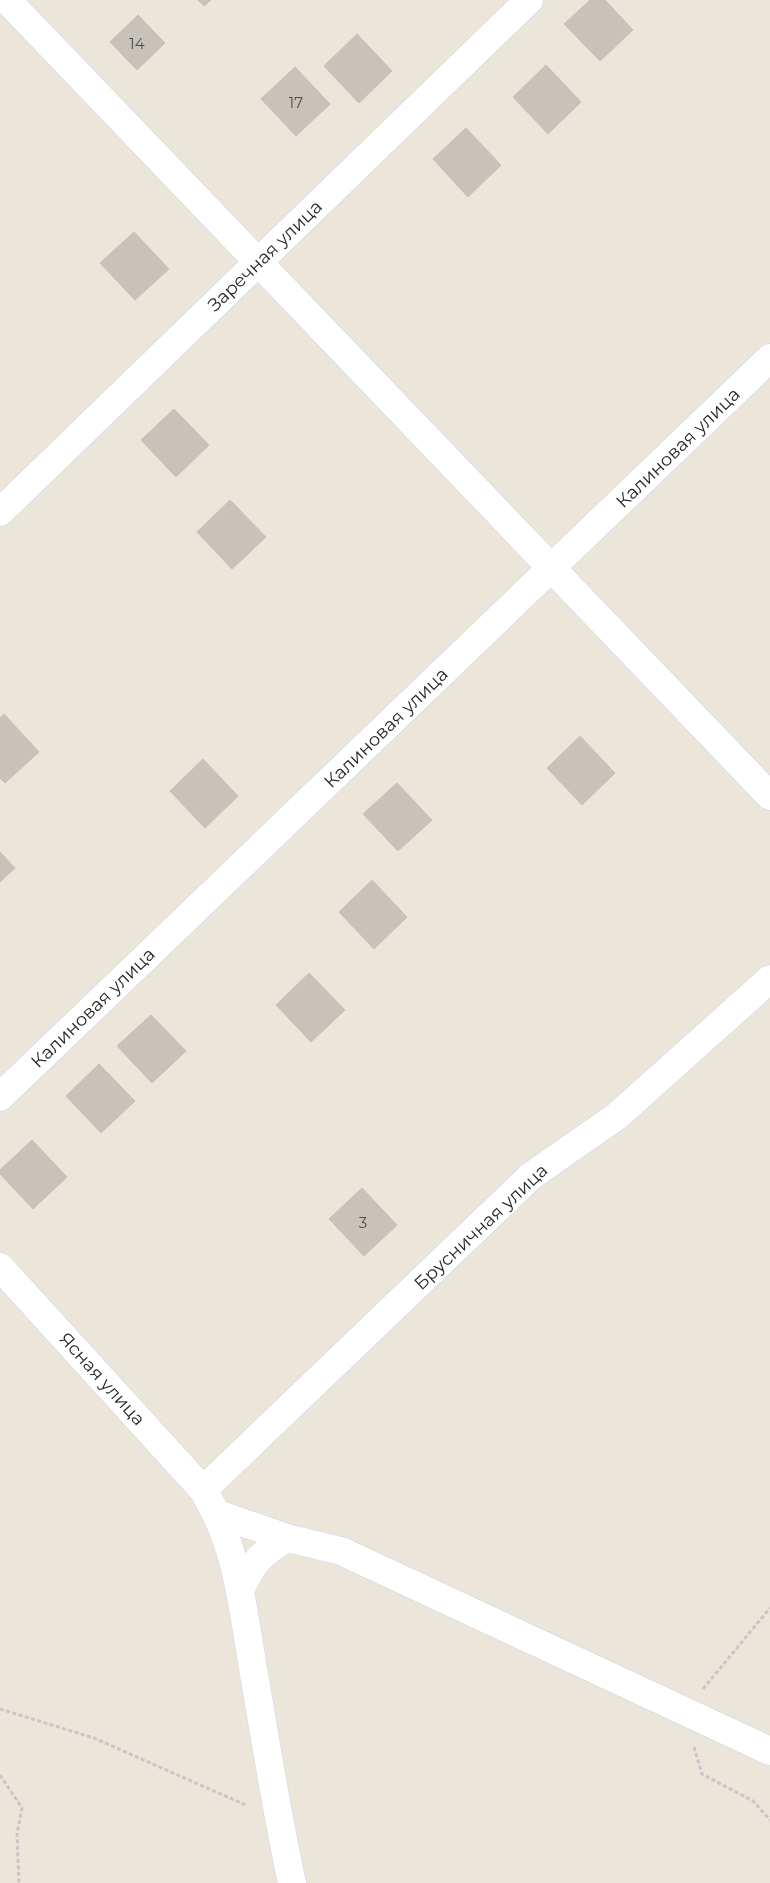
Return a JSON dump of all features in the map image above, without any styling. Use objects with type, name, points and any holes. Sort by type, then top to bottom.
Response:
[{"type":"street","points":[[8,0],[770,796]]},
{"type":"street","name":"Заречная улица","points":[[0,512],[529,0]]},
{"type":"street","name":"Калиновая улица","points":[[0,1097],[770,358]]},
{"type":"street","name":"Брусничная улица","points":[[203,1490],[532,1176],[617,1116],[770,979]]},
{"type":"street","name":"Ясная улица","points":[[0,1267],[203,1490],[218,1514],[231,1548],[240,1591],[278,1819],[292,1883]]},
{"type":"street","points":[[218,1514],[287,1538],[341,1550],[770,1751]]},
{"type":"street","points":[[240,1591],[251,1566],[267,1550],[287,1538]]},
{"type":"path","points":[[0,1709],[94,1738],[278,1819]]},
{"type":"path","points":[[0,1775],[22,1808],[16,1834],[19,1883]]},
{"type":"building","points":[[198,0],[211,0],[204,6]]},
{"type":"building","points":[[590,0],[605,0],[633,30],[600,61],[564,24]]},
{"type":"building","points":[[138,15],[165,43],[137,70],[110,42]]},
{"type":"building","points":[[357,34],[392,71],[359,103],[324,66]]},
{"type":"building","points":[[546,65],[581,102],[548,134],[513,97]]},
{"type":"building","points":[[295,67],[330,104],[296,136],[261,99]]},
{"type":"building","points":[[466,128],[501,165],[468,197],[433,159]]},
{"type":"building","points":[[134,232],[169,269],[135,300],[100,263]]},
{"type":"building","points":[[174,409],[209,445],[176,477],[141,440]]},
{"type":"building","points":[[230,500],[266,537],[232,569],[197,532]]},
{"type":"building","points":[[4,714],[39,752],[5,783],[0,778],[0,718]]},
{"type":"building","points":[[580,736],[615,773],[582,805],[547,768]]},
{"type":"building","points":[[203,759],[238,796],[205,828],[170,791]]},
{"type":"building","points":[[397,783],[432,820],[398,851],[363,814]]},
{"type":"building","points":[[0,852],[15,868],[0,882]]},
{"type":"building","points":[[372,880],[407,917],[374,949],[339,912]]},
{"type":"building","points":[[309,973],[345,1010],[311,1042],[276,1005]]},
{"type":"building","points":[[151,1015],[186,1051],[152,1083],[117,1046]]},
{"type":"building","points":[[99,1064],[135,1101],[101,1133],[66,1096]]},
{"type":"building","points":[[32,1140],[67,1177],[33,1209],[0,1174],[0,1170]]},
{"type":"building","points":[[362,1188],[397,1225],[364,1256],[329,1219]]}]
